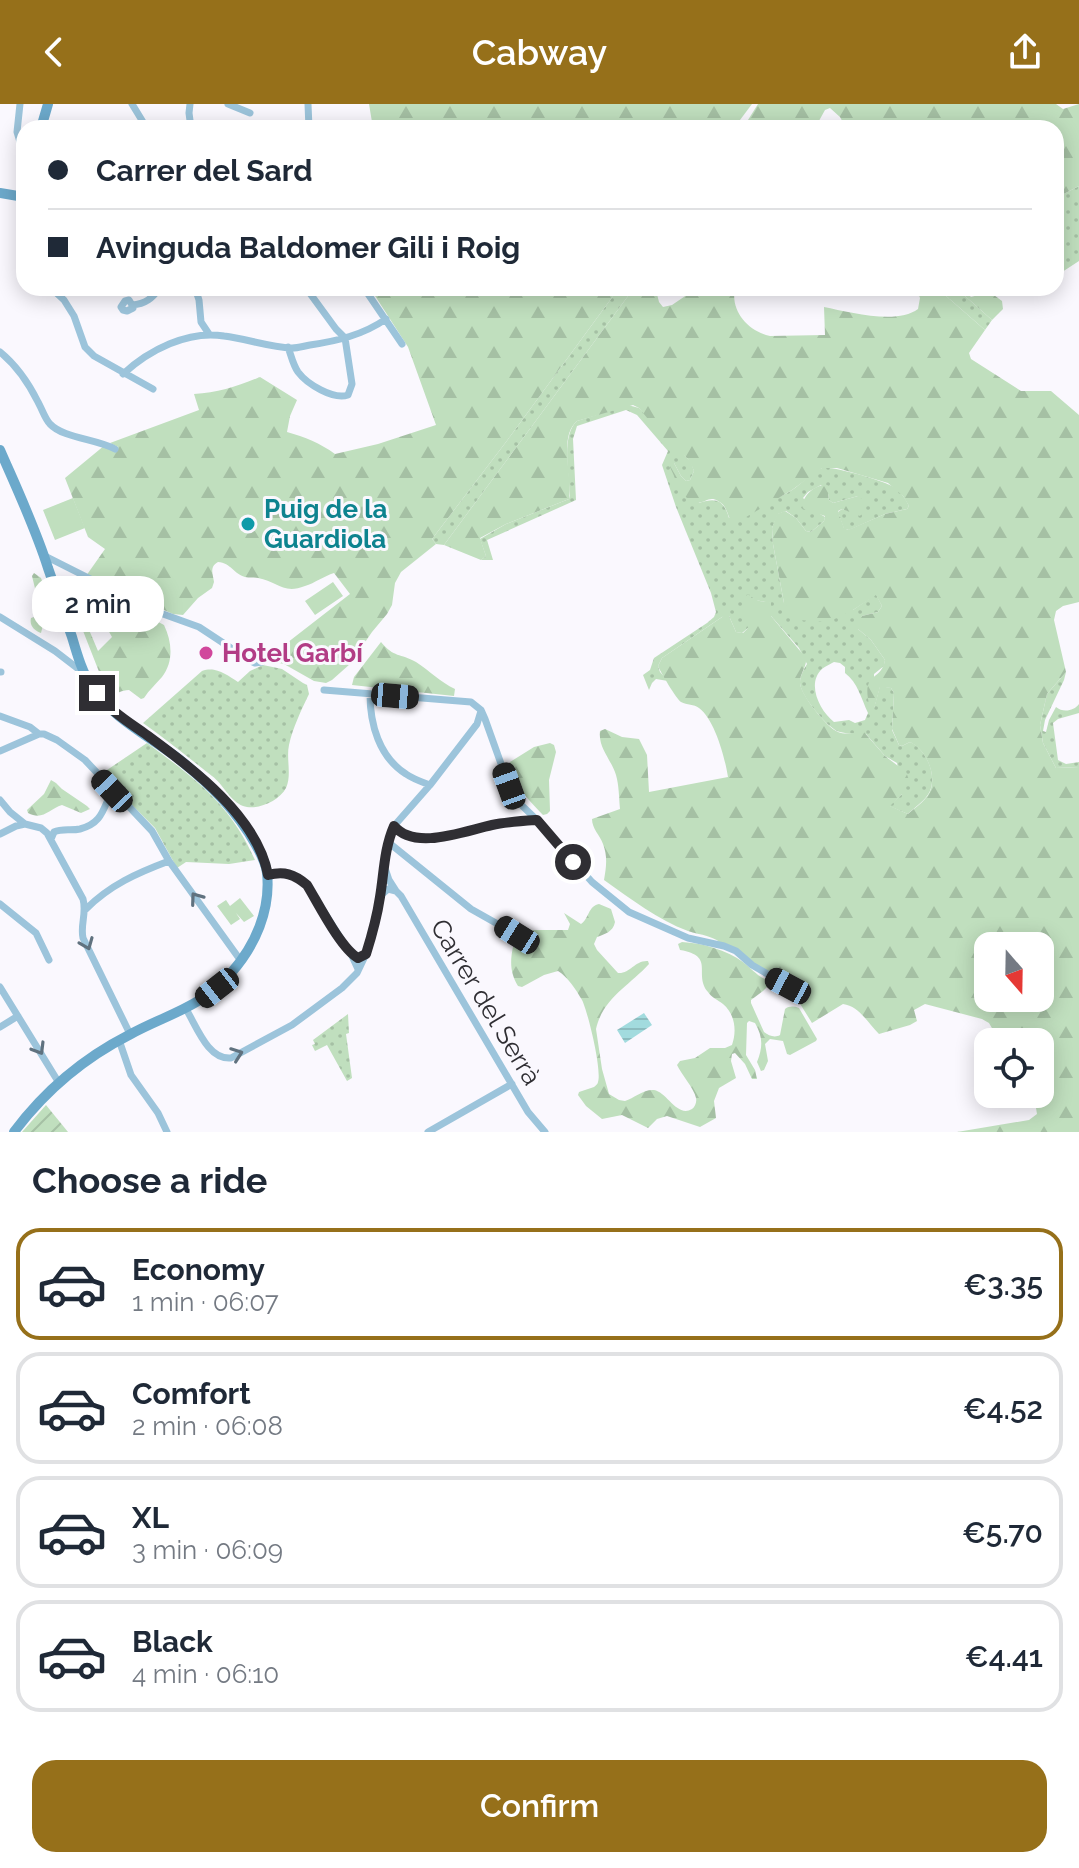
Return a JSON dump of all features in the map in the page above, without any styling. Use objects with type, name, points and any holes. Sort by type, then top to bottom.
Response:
[{"type":"street","points":[[228,104],[250,113]]},
{"type":"street","points":[[60,296],[74,316],[85,347],[94,356],[153,389]]},
{"type":"street","points":[[132,305],[142,304],[153,296]]},
{"type":"street","points":[[198,296],[201,322],[209,334]]},
{"type":"street","points":[[288,347],[297,371],[315,386],[339,398],[348,395],[352,384],[345,338],[312,296]]},
{"type":"street","points":[[370,296],[402,344]]},
{"type":"street","points":[[123,374],[138,360],[169,344],[209,334],[288,347],[332,343],[373,328],[386,319]]},
{"type":"street","points":[[0,352],[26,381],[48,423],[70,436],[103,443],[115,449]]},
{"type":"street","points":[[0,450],[32,521],[86,675],[97,693],[111,709],[181,761],[228,803],[254,842],[268,875],[261,927],[249,950],[217,988],[186,1009],[130,1034],[95,1055],[42,1099],[14,1132]]},
{"type":"street","points":[[45,556],[152,610],[199,627],[255,663],[262,662]]},
{"type":"street","points":[[0,617],[55,651],[86,675]]},
{"type":"street","points":[[324,690],[471,702],[481,710],[515,799],[592,882],[629,912],[688,938],[736,951],[752,965],[788,986]]},
{"type":"street","points":[[370,694],[372,715],[382,749],[392,763],[406,774],[430,785]]},
{"type":"street","points":[[186,1009],[212,1052],[220,1058],[231,1058],[292,1025],[342,988],[358,971],[366,954],[377,916],[388,842],[394,826],[477,724],[481,710]]},
{"type":"street","points":[[0,716],[30,727],[76,753],[152,831],[169,861],[241,961]]},
{"type":"street","points":[[0,751],[39,734]]},
{"type":"street","points":[[51,839],[54,832],[60,829],[78,829],[98,818],[105,810],[112,791]]},
{"type":"street","points":[[0,800],[25,824],[41,828],[51,839],[83,899],[86,909],[83,938],[130,1034]]},
{"type":"street","points":[[394,826],[406,836],[417,839],[494,824],[537,820]]},
{"type":"street","points":[[0,834],[25,824]]},
{"type":"street","points":[[388,842],[471,909],[517,935]]},
{"type":"street","points":[[86,909],[115,884],[169,861]]},
{"type":"street","name":"Carrer del Serrà","points":[[384,865],[389,880],[408,907],[528,1112],[545,1132]]},
{"type":"street","points":[[268,875],[284,872],[307,885],[352,956],[358,971]]},
{"type":"street","points":[[381,895],[388,889],[396,891]]},
{"type":"street","points":[[0,904],[36,933],[49,960]]},
{"type":"street","points":[[352,956],[360,958],[366,954]]},
{"type":"street","points":[[0,987],[59,1083]]},
{"type":"street","points":[[0,1027],[18,1016]]},
{"type":"street","points":[[119,1040],[131,1075],[158,1113],[167,1132]]},
{"type":"street","points":[[428,1132],[512,1084]]},
{"type":"green space","points":[[369,104],[752,104],[740,120],[372,120]]},
{"type":"green space","points":[[758,104],[1056,104],[1063,109],[1079,104],[1079,186],[1064,194],[1064,120],[842,120],[830,108],[825,110],[819,120],[748,120]]},
{"type":"green space","points":[[1079,186],[1079,261],[1064,271],[1064,194]]},
{"type":"green space","points":[[375,296],[613,296],[432,539],[436,544],[401,572],[387,614],[350,664],[332,680],[326,683],[314,681],[284,664],[265,660],[350,594],[334,573],[309,585],[291,589],[245,577],[218,562],[213,568],[212,588],[183,615],[173,614],[86,576],[105,549],[88,537],[65,478],[105,445],[118,447],[110,443],[199,410],[194,394],[228,388],[260,377],[297,400],[287,432],[335,454],[378,444],[436,425],[408,347]]},
{"type":"green space","points":[[613,296],[628,296],[444,545],[436,544],[432,539]]},
{"type":"green space","points":[[628,296],[658,296],[663,307],[685,296],[734,296],[742,319],[755,330],[770,336],[825,335],[824,307],[872,316],[898,316],[918,309],[919,296],[946,296],[985,330],[969,353],[971,359],[1021,391],[1051,391],[1079,415],[1079,602],[1056,611],[1054,620],[1066,672],[1047,694],[1040,725],[1043,743],[1056,768],[1079,767],[1079,1132],[957,1132],[1029,1120],[1037,1114],[1036,1108],[1054,1108],[1054,1028],[992,1028],[982,1019],[925,1004],[914,1010],[917,1021],[879,1034],[859,1011],[843,1004],[812,1023],[789,986],[717,940],[688,931],[655,915],[604,880],[606,853],[592,819],[620,809],[616,775],[603,748],[600,731],[605,729],[622,737],[639,739],[647,755],[649,792],[728,777],[722,750],[710,721],[699,708],[679,700],[658,666],[662,658],[725,615],[729,616],[736,632],[743,633],[748,628],[744,598],[748,594],[771,603],[771,616],[806,658],[801,687],[821,717],[838,732],[863,731],[885,756],[906,772],[909,780],[902,794],[890,806],[908,814],[927,796],[932,782],[928,762],[910,742],[899,745],[892,729],[894,693],[891,688],[880,687],[874,709],[870,708],[869,682],[880,672],[885,660],[871,640],[858,629],[856,622],[862,616],[878,612],[882,606],[876,595],[828,622],[798,620],[784,603],[773,544],[772,528],[777,514],[785,511],[811,532],[824,521],[825,516],[801,508],[807,495],[817,487],[827,485],[831,488],[828,494],[833,503],[858,496],[866,502],[860,516],[842,509],[838,511],[844,528],[848,530],[885,514],[907,509],[909,506],[903,496],[888,483],[837,468],[822,468],[792,490],[732,523],[718,501],[710,499],[698,503],[684,495],[670,467],[674,463],[681,476],[686,481],[690,480],[694,471],[689,460],[670,446],[639,408],[633,405],[577,421],[568,437],[569,499],[480,538],[486,556],[481,560],[444,545]]},
{"type":"green space","points":[[946,296],[965,296],[992,320],[985,330]]},
{"type":"green space","points":[[965,296],[994,296],[1002,301],[1003,309],[992,320]]},
{"type":"green space","points":[[628,405],[639,408],[691,462],[694,471],[690,480],[686,481],[674,463],[671,464],[699,503],[710,500],[722,504],[729,518],[785,494],[822,468],[889,484],[901,493],[909,506],[907,509],[885,514],[849,530],[844,529],[838,512],[842,509],[852,512],[858,496],[833,503],[821,485],[803,498],[825,517],[824,521],[811,532],[806,531],[786,511],[778,514],[772,528],[784,603],[853,610],[876,594],[882,606],[878,612],[862,616],[858,629],[871,640],[885,660],[884,666],[874,674],[874,708],[880,686],[891,688],[894,693],[892,730],[899,745],[910,742],[921,750],[929,763],[932,777],[928,794],[908,814],[889,806],[902,794],[897,763],[885,756],[866,734],[835,729],[809,702],[800,682],[807,664],[799,648],[771,616],[771,603],[755,600],[748,595],[748,628],[742,633],[736,632],[729,616],[722,617],[662,658],[658,666],[668,681],[656,679],[649,690],[643,675],[650,670],[654,658],[707,623],[716,612],[662,465],[668,451],[637,415],[626,410],[577,426],[573,439],[576,500],[487,540],[493,560],[481,560],[486,556],[480,539],[506,524],[569,499],[567,445],[577,421]],"holes":[[[840,663],[861,696],[868,713],[865,720],[834,722],[820,704],[815,689],[817,675],[830,664]]]},
{"type":"green space","points":[[73,498],[85,528],[55,540],[43,510]]},
{"type":"green space","points":[[34,573],[41,578],[53,612],[44,621],[41,633],[31,623],[31,618],[41,613],[32,576]]},
{"type":"green space","points":[[79,580],[164,625],[169,638],[170,658],[162,677],[144,698],[129,690],[114,694],[105,687],[67,590]],"holes":[[[84,584],[112,637],[98,651],[73,592]]]},
{"type":"green space","points":[[333,582],[343,596],[315,615],[305,601]]},
{"type":"green space","points":[[381,642],[390,651],[416,662],[455,689],[454,696],[352,685],[354,677]]},
{"type":"green space","points":[[263,665],[282,669],[307,685],[309,694],[289,745],[286,788],[267,804],[249,807],[234,800],[212,776],[143,723],[202,671],[217,670],[238,682]]},
{"type":"green space","points":[[1066,672],[1043,731],[1046,732],[1056,707],[1068,710],[1079,704],[1079,713],[1053,723],[1058,760],[1066,764],[1079,762],[1079,767],[1056,768],[1043,743],[1040,725],[1047,694]]},
{"type":"green space","points":[[147,743],[223,808],[255,860],[229,864],[186,862],[177,868],[155,828],[103,776],[107,770]]},
{"type":"green space","points":[[550,743],[556,752],[549,780],[550,811],[543,815],[517,784],[510,762],[534,747]]},
{"type":"green space","points":[[51,780],[90,809],[81,813],[62,805],[38,816],[28,813],[27,810],[44,794]]},
{"type":"green space","points":[[240,898],[254,916],[244,922],[236,913],[240,919],[231,925],[217,906],[226,900],[230,906]]},
{"type":"green space","points":[[599,904],[611,909],[615,922],[611,930],[597,937],[594,944],[597,950],[618,973],[643,961],[649,964],[611,1001],[599,1018],[596,1029],[609,1094],[625,1101],[654,1090],[687,1111],[696,1103],[695,1094],[677,1065],[710,1048],[732,1045],[735,1029],[730,1013],[708,992],[702,979],[701,961],[691,953],[680,950],[678,944],[682,942],[730,954],[769,981],[770,984],[751,1000],[764,1032],[772,1036],[780,1035],[785,1009],[795,1007],[799,1008],[816,1041],[790,1055],[783,1041],[770,1039],[765,1044],[768,1061],[761,1071],[757,1062],[761,1038],[755,1023],[749,1021],[746,1055],[757,1079],[752,1079],[745,1064],[735,1053],[732,1054],[736,1078],[719,1088],[714,1101],[716,1118],[700,1127],[667,1116],[657,1119],[648,1128],[622,1115],[602,1119],[578,1095],[594,1087],[599,1076],[594,1041],[582,1000],[558,971],[518,986],[511,962],[513,947],[525,944],[533,930],[568,930],[570,924],[564,913],[581,924],[593,907]]},
{"type":"green space","points":[[348,1014],[349,1033],[346,1034],[352,1078],[347,1081],[327,1045],[315,1051],[312,1045],[315,1044],[313,1040]]},
{"type":"green space","points":[[46,1105],[68,1132],[22,1132]]},
{"type":"water","points":[[644,1013],[652,1025],[625,1043],[617,1030]]},
{"type":"place","name":"Puig de la Guardiola","points":[[248,524]]},
{"type":"place","name":"Hotel Garbí","points":[[206,653]]},
{"type":"route","points":[[97,693],[111,709],[181,761],[228,803],[254,842],[268,875],[284,872],[307,885],[352,956],[362,958],[371,939],[381,895],[386,849],[394,826],[406,836],[417,839],[494,824],[537,820],[573,862]]}]
